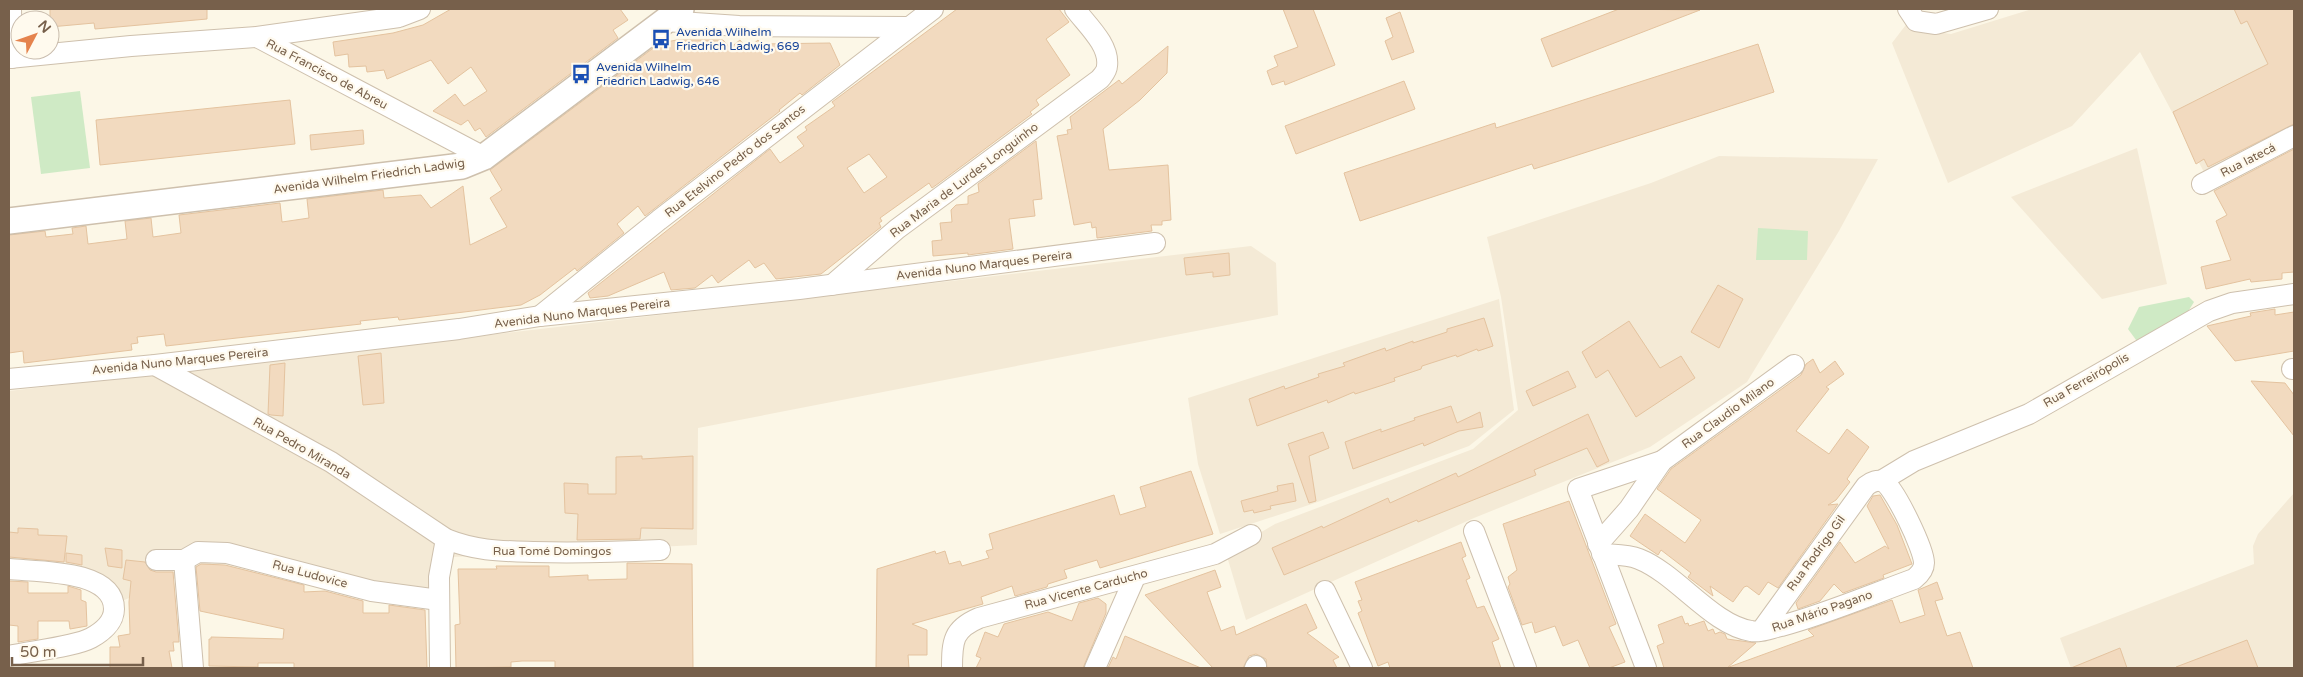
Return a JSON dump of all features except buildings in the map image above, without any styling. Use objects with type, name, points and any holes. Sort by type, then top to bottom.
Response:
[{"type":"street","points":[[257,37],[399,17],[420,9]]},
{"type":"street","name":"Rua Etelvino Pedro dos Santos","points":[[540,316],[659,220],[932,9]]},
{"type":"street","name":"Rua Maria de Lurdes Longuinho","points":[[832,285],[904,224],[1100,79],[1108,68],[1108,57],[1103,46],[1075,9]]},
{"type":"street","points":[[1912,15],[1936,24],[1988,9]]},
{"type":"street","points":[[673,15],[739,26],[908,27]]},
{"type":"street","name":"Avenida Wilhelm Friedrich Ladwig","points":[[9,221],[462,166],[484,157],[673,15]]},
{"type":"street","name":"Rua Francisco de Abreu","points":[[60,53],[257,37],[484,157]]},
{"type":"street","name":"Rua Iatecá","points":[[2202,184],[2294,136]]},
{"type":"street","name":"Avenida Nuno Marques Pereira","points":[[9,378],[154,365],[467,328],[540,316],[832,285],[1154,243]]},
{"type":"street","name":"Rua Ferreirópolis","points":[[1878,481],[1914,461],[2029,414],[2209,311],[2232,303],[2294,294]]},
{"type":"street","name":"Rua Pedro Miranda","points":[[154,365],[331,462],[446,539]]},
{"type":"street","name":"Rua Claudio Milano","points":[[1646,668],[1578,489],[1662,461],[1794,365]]},
{"type":"street","name":"Rua Claudio Milano","points":[[1600,549],[1662,461]]},
{"type":"street","name":"Rua Rodrigo Gil","points":[[1761,631],[1866,486],[1878,481]]},
{"type":"street","name":"Rua Mário Pagano","points":[[1600,549],[1641,560],[1665,575],[1724,620],[1751,631],[1761,631],[1815,615],[1914,579],[1920,573],[1924,564],[1922,551],[1894,494],[1885,483],[1878,481]]},
{"type":"street","points":[[1474,531],[1526,668]]},
{"type":"street","name":"Rua Vicente Carducho","points":[[952,668],[952,649],[957,633],[965,624],[989,615],[1215,554],[1251,535]]},
{"type":"street","points":[[440,668],[439,600],[441,560],[446,539]]},
{"type":"street","name":"Rua Tomé Domingos","points":[[446,539],[481,550],[565,553],[660,550]]},
{"type":"street","name":"Rua Ludovice","points":[[156,560],[184,560],[198,552],[227,553],[372,592],[439,600]]},
{"type":"street","points":[[184,560],[193,668]]},
{"type":"street","points":[[9,569],[82,577],[96,582],[109,591],[114,601],[112,619],[101,631],[90,638],[75,643],[9,656]]},
{"type":"street","points":[[1095,668],[1135,577]]},
{"type":"street","points":[[1325,592],[1362,668]]},
{"type":"shaded area","points":[[1918,9],[1921,9],[1929,31],[1951,34],[2032,9],[2294,9],[2294,125],[2204,172],[2140,52],[2072,126],[1948,183],[1892,43]]},
{"type":"shaded area","points":[[2137,148],[2167,284],[2102,299],[2011,197]]},
{"type":"shaded area","points":[[1719,156],[1878,159],[1839,231],[1747,382],[1650,447],[1474,518],[1246,620],[1226,553],[1275,524],[1473,449],[1518,410],[1501,297],[1487,237],[1651,183]]},
{"type":"shaded area","points":[[1251,246],[1276,263],[1278,315],[698,428],[697,545],[453,557],[435,597],[219,560],[122,601],[80,584],[9,578],[9,391]]},
{"type":"shaded area","points":[[1499,299],[1514,410],[1469,446],[1312,504],[1220,534],[1198,464],[1188,398]]},
{"type":"shaded area","points":[[2294,493],[2294,668],[2071,668],[2060,638],[2254,564],[2253,546],[2258,534]]},
{"type":"green space","points":[[80,91],[90,168],[41,174],[31,97]]},
{"type":"green space","points":[[1758,228],[1808,231],[1807,260],[1756,260]]},
{"type":"green space","points":[[2189,297],[2194,302],[2184,318],[2139,344],[2128,329],[2139,307]]},
{"type":"place","name":"Avenida Wilhelm Friedrich Ladwig, 669","points":[[661,39]]},
{"type":"place","name":"Avenida Wilhelm Friedrich Ladwig, 646","points":[[581,74]]}]
